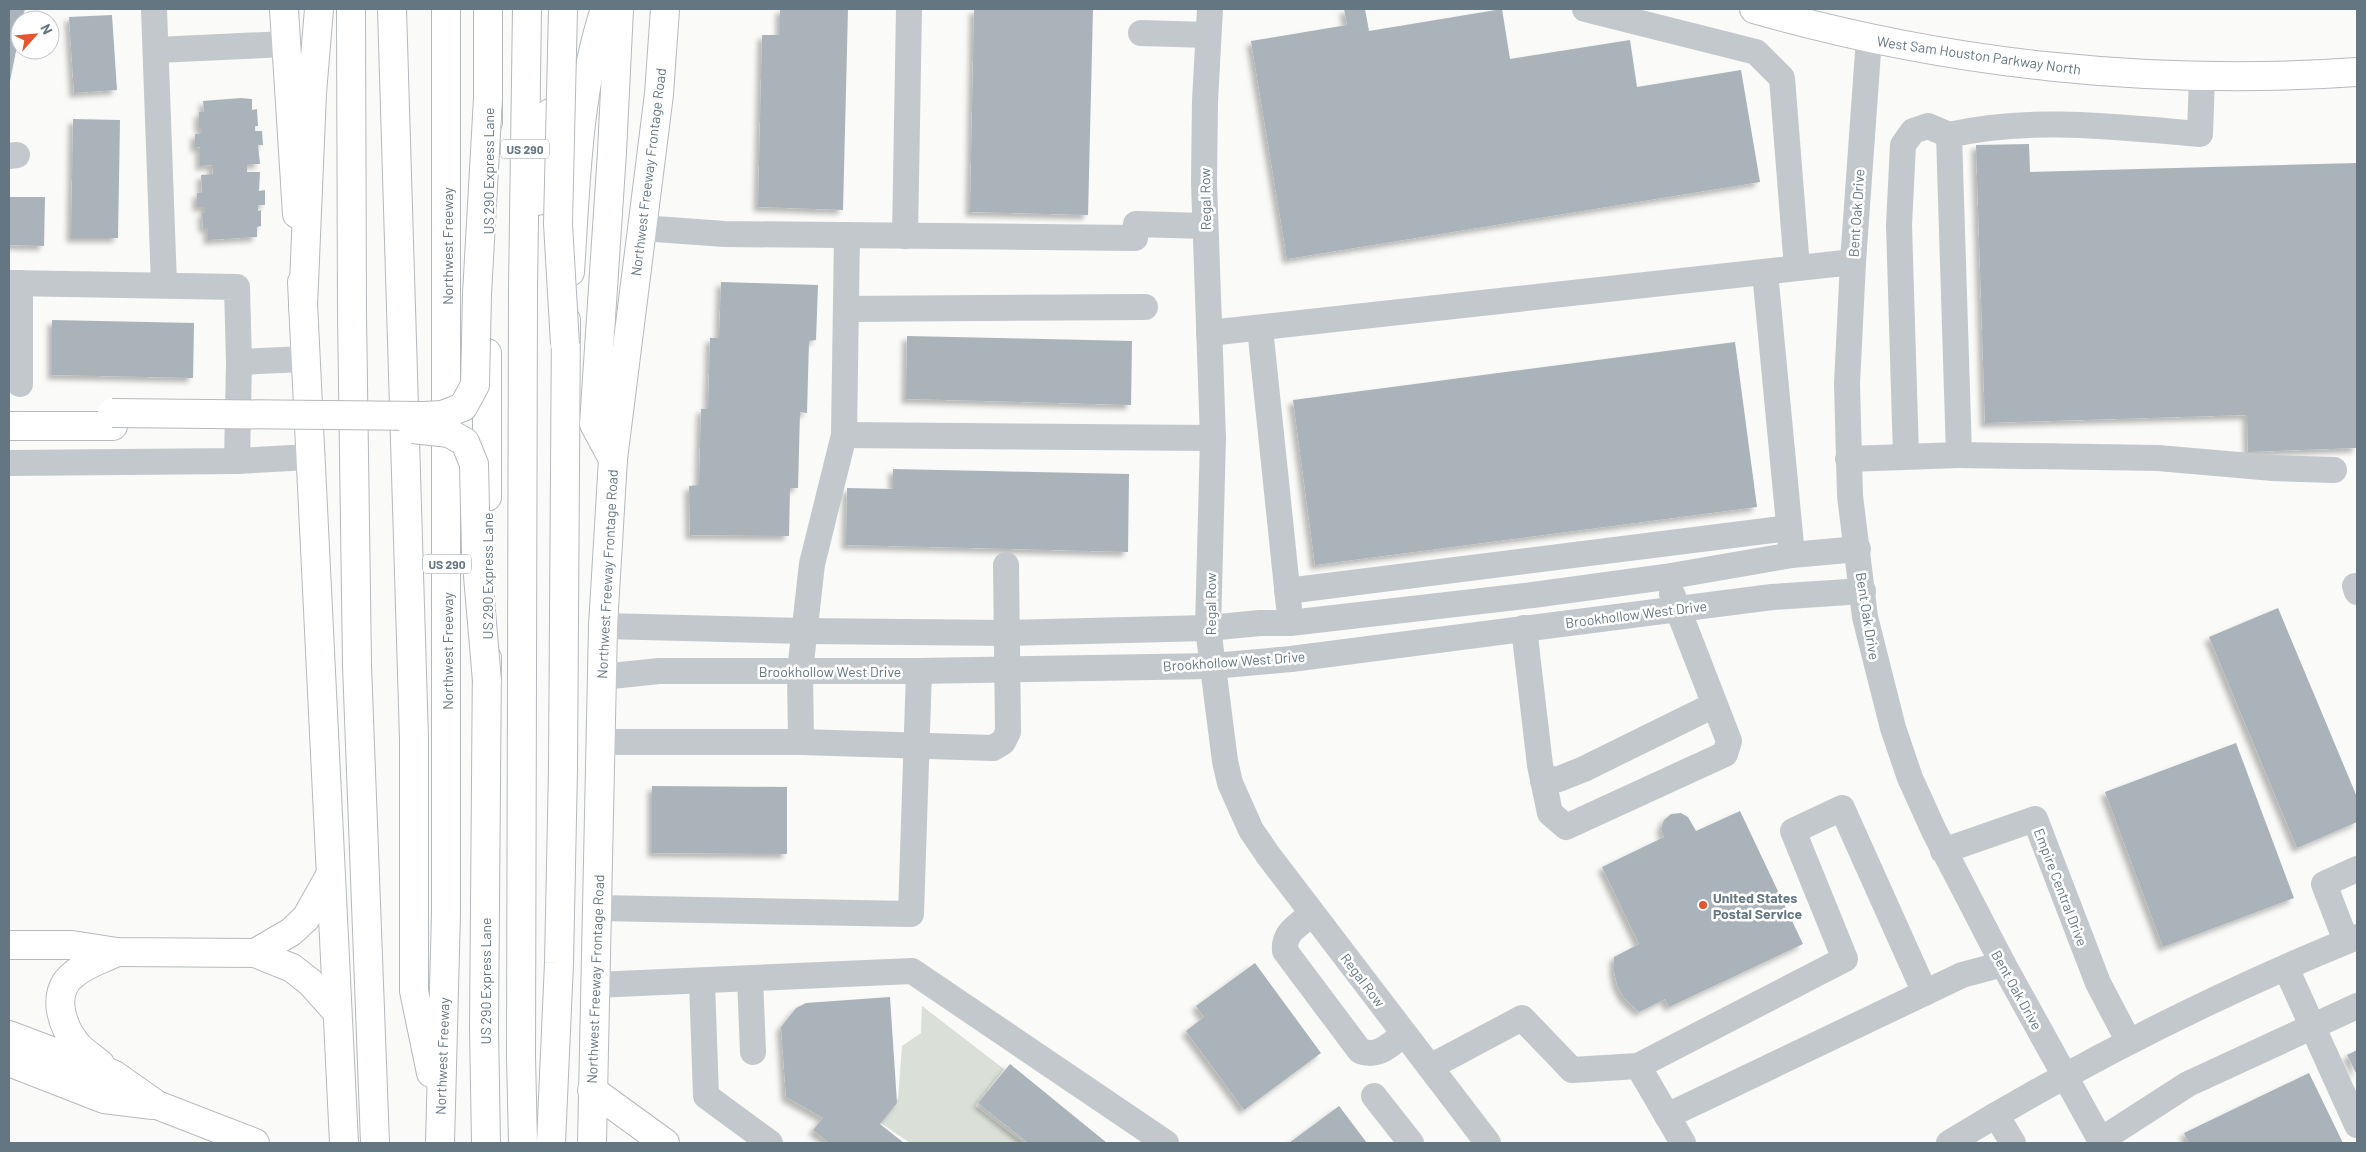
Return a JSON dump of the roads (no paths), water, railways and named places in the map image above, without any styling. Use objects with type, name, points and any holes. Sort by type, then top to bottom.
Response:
[{"type":"main road","points":[[284,9],[303,307],[329,877],[344,1143]]},
{"type":"main road","points":[[303,307],[312,93],[319,9]]},
{"type":"main road","points":[[351,9],[352,304],[357,665],[375,1143]]},
{"type":"main road","points":[[392,9],[414,739],[414,991],[440,1132]]},
{"type":"main road","name":"Northwest Freeway","points":[[440,1132],[446,913],[446,9]]},
{"type":"main road","name":"US 290 Express Lane","points":[[486,1143],[484,1028],[487,681],[488,9]]},
{"type":"main road","name":"US 290","points":[[523,1143],[521,1058],[523,289],[527,9]]},
{"type":"main road","points":[[523,289],[544,170],[564,9]]},
{"type":"main road","points":[[551,1143],[559,943],[563,768],[564,344],[558,224],[564,9]]},
{"type":"main road","points":[[564,344],[581,115],[598,32],[605,9]]},
{"type":"main road","points":[[612,459],[594,424],[612,152],[619,9]]},
{"type":"main road","name":"Northwest Freeway Frontage Road","points":[[592,1143],[603,626],[612,459],[659,94],[665,9]]},
{"type":"main road","name":"West Sam Houston Parkway North","points":[[1754,9],[1869,38],[2032,65],[2086,71],[2202,77],[2357,72]]},
{"type":"main road","points":[[9,426],[112,420],[424,416],[442,415],[463,407],[475,385],[477,294],[488,98]]},
{"type":"main road","points":[[9,413],[112,420],[424,429],[449,433],[465,442],[474,464],[476,553],[487,681]]},
{"type":"main road","points":[[255,952],[291,932],[306,918],[329,877]]},
{"type":"main road","points":[[9,945],[72,945],[117,952],[255,952],[292,968],[310,982],[337,1012]]},
{"type":"main road","points":[[117,952],[73,974],[65,982],[60,1003],[62,1018],[79,1047],[157,1105],[256,1143]]},
{"type":"main road","points":[[9,1034],[113,1074]]},
{"type":"main road","points":[[16,1070],[104,1099],[157,1105]]},
{"type":"main road","points":[[592,1090],[665,1143]]},
{"type":"street","points":[[154,9],[164,286]]},
{"type":"street","points":[[905,236],[909,9]]},
{"type":"street","name":"Regal Row","points":[[1210,9],[1204,101],[1205,226],[1213,438],[1208,628],[1225,761],[1238,806],[1268,856],[1430,1067],[1485,1142]]},
{"type":"street","points":[[1585,9],[1756,52],[1782,78],[1797,268]]},
{"type":"street","points":[[1141,33],[1208,34]]},
{"type":"street","name":"Bent Oak Drive","points":[[1869,38],[1853,262],[1847,384],[1850,496],[1865,617],[1892,728],[1910,778],[1943,851],[2101,1142]]},
{"type":"street","points":[[156,50],[286,44]]},
{"type":"street","points":[[1906,456],[1899,225],[1903,145],[1913,131],[1928,126],[1948,134],[1979,128],[2021,125],[2119,128],[2200,134],[2202,77]]},
{"type":"street","points":[[1948,134],[1959,455]]},
{"type":"street","points":[[641,228],[724,234],[1135,238],[1136,224],[1205,226]]},
{"type":"street","points":[[801,742],[800,672],[812,564],[844,435],[847,235]]},
{"type":"street","points":[[1209,333],[1853,262]]},
{"type":"street","points":[[1765,272],[1792,554]]},
{"type":"street","points":[[20,384],[14,283],[237,287],[240,362],[237,461]]},
{"type":"street","points":[[846,310],[1145,307]]},
{"type":"street","points":[[1260,328],[1290,623]]},
{"type":"street","points":[[240,362],[305,359]]},
{"type":"street","points":[[844,435],[1213,438]]},
{"type":"street","points":[[1848,459],[1959,455],[2158,458],[2273,468],[2334,470]]},
{"type":"street","points":[[9,463],[237,461],[310,457]]},
{"type":"street","points":[[1288,590],[1789,528]]},
{"type":"street","points":[[603,626],[1008,633],[1208,628],[1260,623],[1290,623],[1665,577],[1792,554],[1858,549]]},
{"type":"street","points":[[602,742],[801,742],[916,744],[993,748],[1002,742],[1008,732],[1006,565]]},
{"type":"street","points":[[1524,628],[1550,813],[1566,828],[1725,754],[1729,742],[1665,577]]},
{"type":"street","name":"Brookhollow West Drive","points":[[602,677],[659,671],[919,671],[1213,666],[1291,659],[1772,596],[1862,591]]},
{"type":"street","points":[[1414,608],[1418,642]]},
{"type":"street","points":[[598,908],[911,914],[919,671]]},
{"type":"street","points":[[1544,781],[1584,769],[1714,705]]},
{"type":"street","points":[[1430,1067],[1522,1018],[1572,1070],[1638,1066],[1845,959],[1793,831],[1842,808],[1925,993]]},
{"type":"street","name":"Empire Central Drive","points":[[1943,851],[2035,819],[2098,983],[2129,1042]]},
{"type":"street","points":[[1949,1143],[1996,1114],[2129,1042],[2352,939],[2324,884],[2357,869]]},
{"type":"street","points":[[1312,914],[1288,933],[1284,943],[1285,951],[1360,1051],[1370,1055],[1380,1053],[1404,1034]]},
{"type":"street","points":[[1667,1116],[1962,976],[2003,964]]},
{"type":"street","points":[[2286,968],[2357,1125]]},
{"type":"street","points":[[595,985],[702,982],[912,971],[1166,1143]]},
{"type":"street","points":[[750,979],[753,1052]]},
{"type":"street","points":[[702,982],[706,1096],[758,1140]]},
{"type":"street","points":[[2101,1142],[2188,1084],[2313,1028],[2357,1006]]},
{"type":"street","points":[[1638,1066],[1683,1143]]},
{"type":"street","points":[[1374,1096],[1411,1143]]},
{"type":"street","points":[[1996,1114],[2013,1143]]},
{"type":"place","name":"United States Postal Service","points":[[1703,905]]}]
